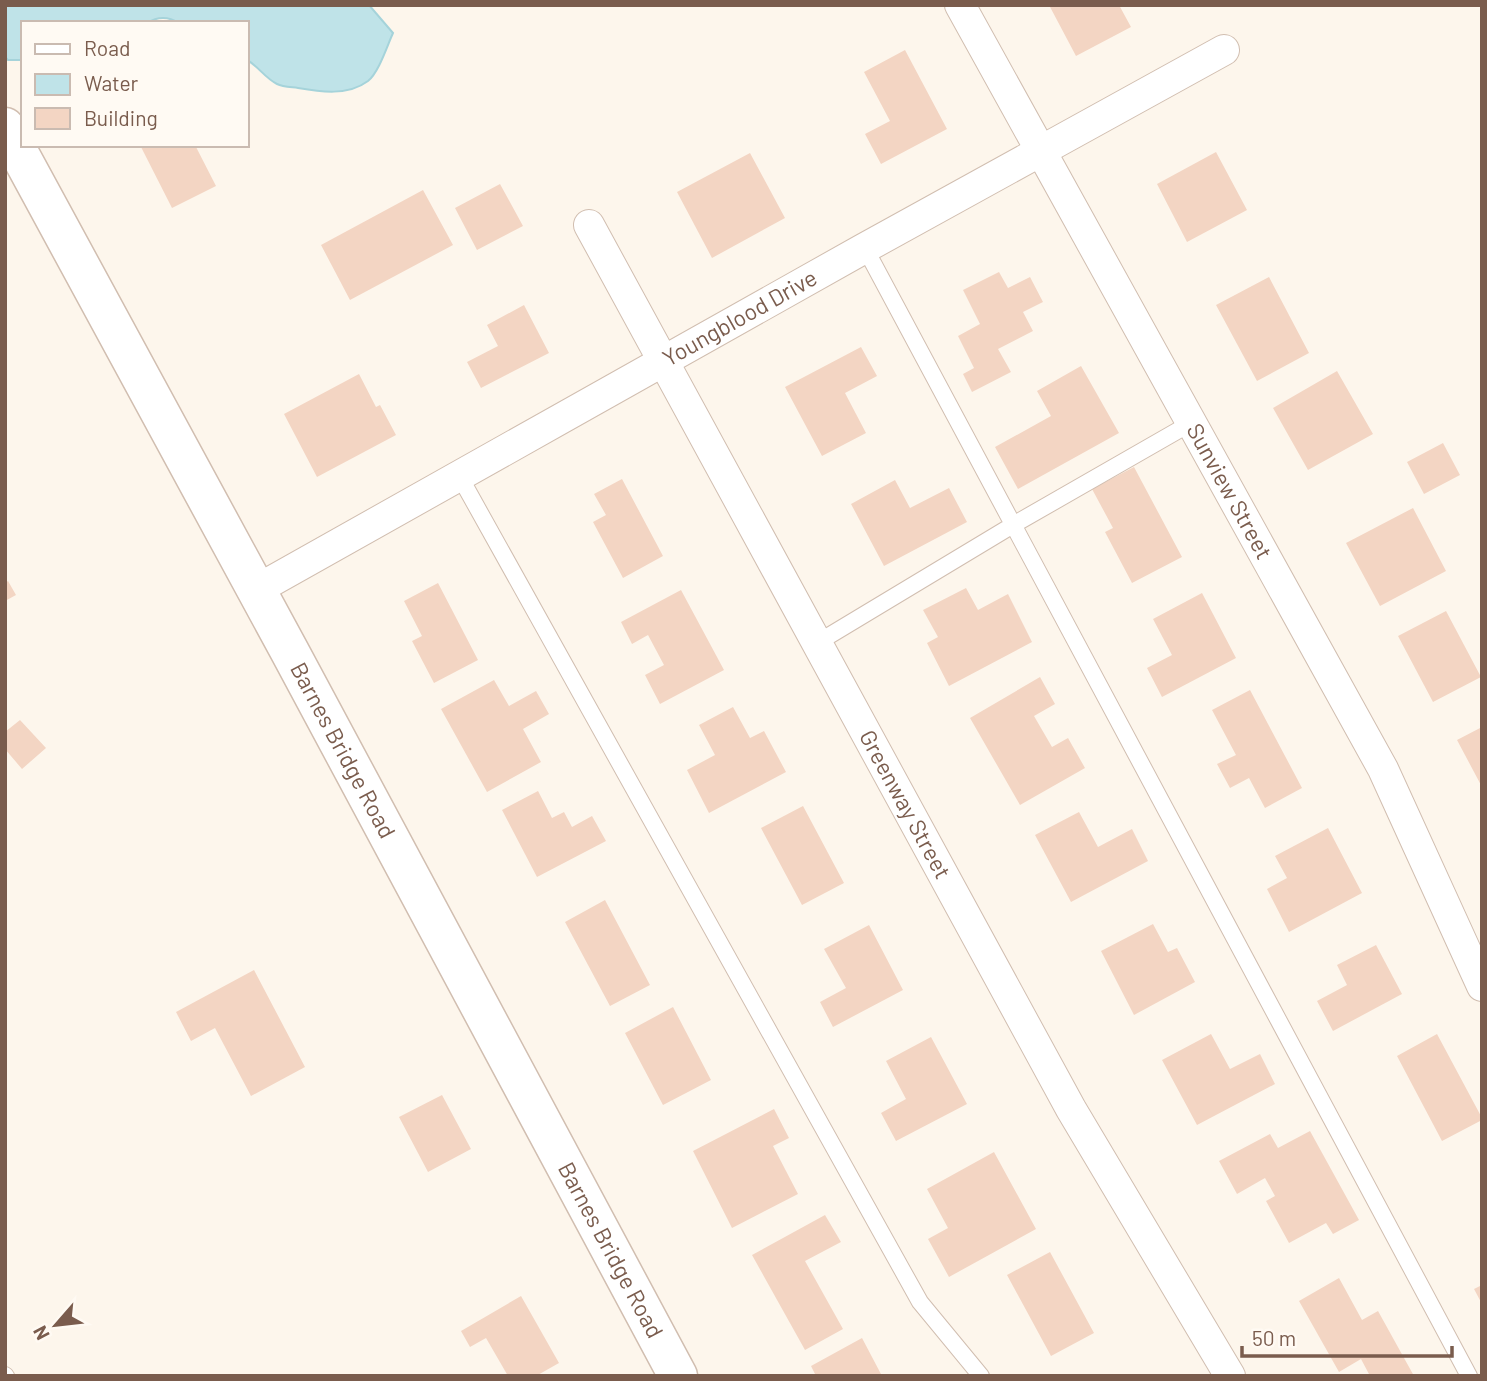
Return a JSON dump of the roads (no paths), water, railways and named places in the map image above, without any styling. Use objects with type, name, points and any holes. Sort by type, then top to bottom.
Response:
[{"type":"street","name":"Sunview Street","points":[[960,5],[1383,769],[1482,986]]},
{"type":"street","name":"Youngblood Drive","points":[[256,590],[1224,50]]},
{"type":"street","name":"Barnes Bridge Road","points":[[5,127],[678,1376]]},
{"type":"street","name":"Greenway Street","points":[[589,225],[1072,1108],[1230,1376]]},
{"type":"lane","points":[[865,248],[1469,1376]]},
{"type":"lane","points":[[817,642],[1191,423]]},
{"type":"lane","points":[[460,477],[920,1302],[981,1376]]},
{"type":"water","points":[[5,5],[369,5],[393,33],[372,77],[360,86],[343,91],[287,87],[269,79],[248,61],[248,21],[175,21],[163,18],[151,21],[21,21],[21,60],[8,60],[5,57]]}]
